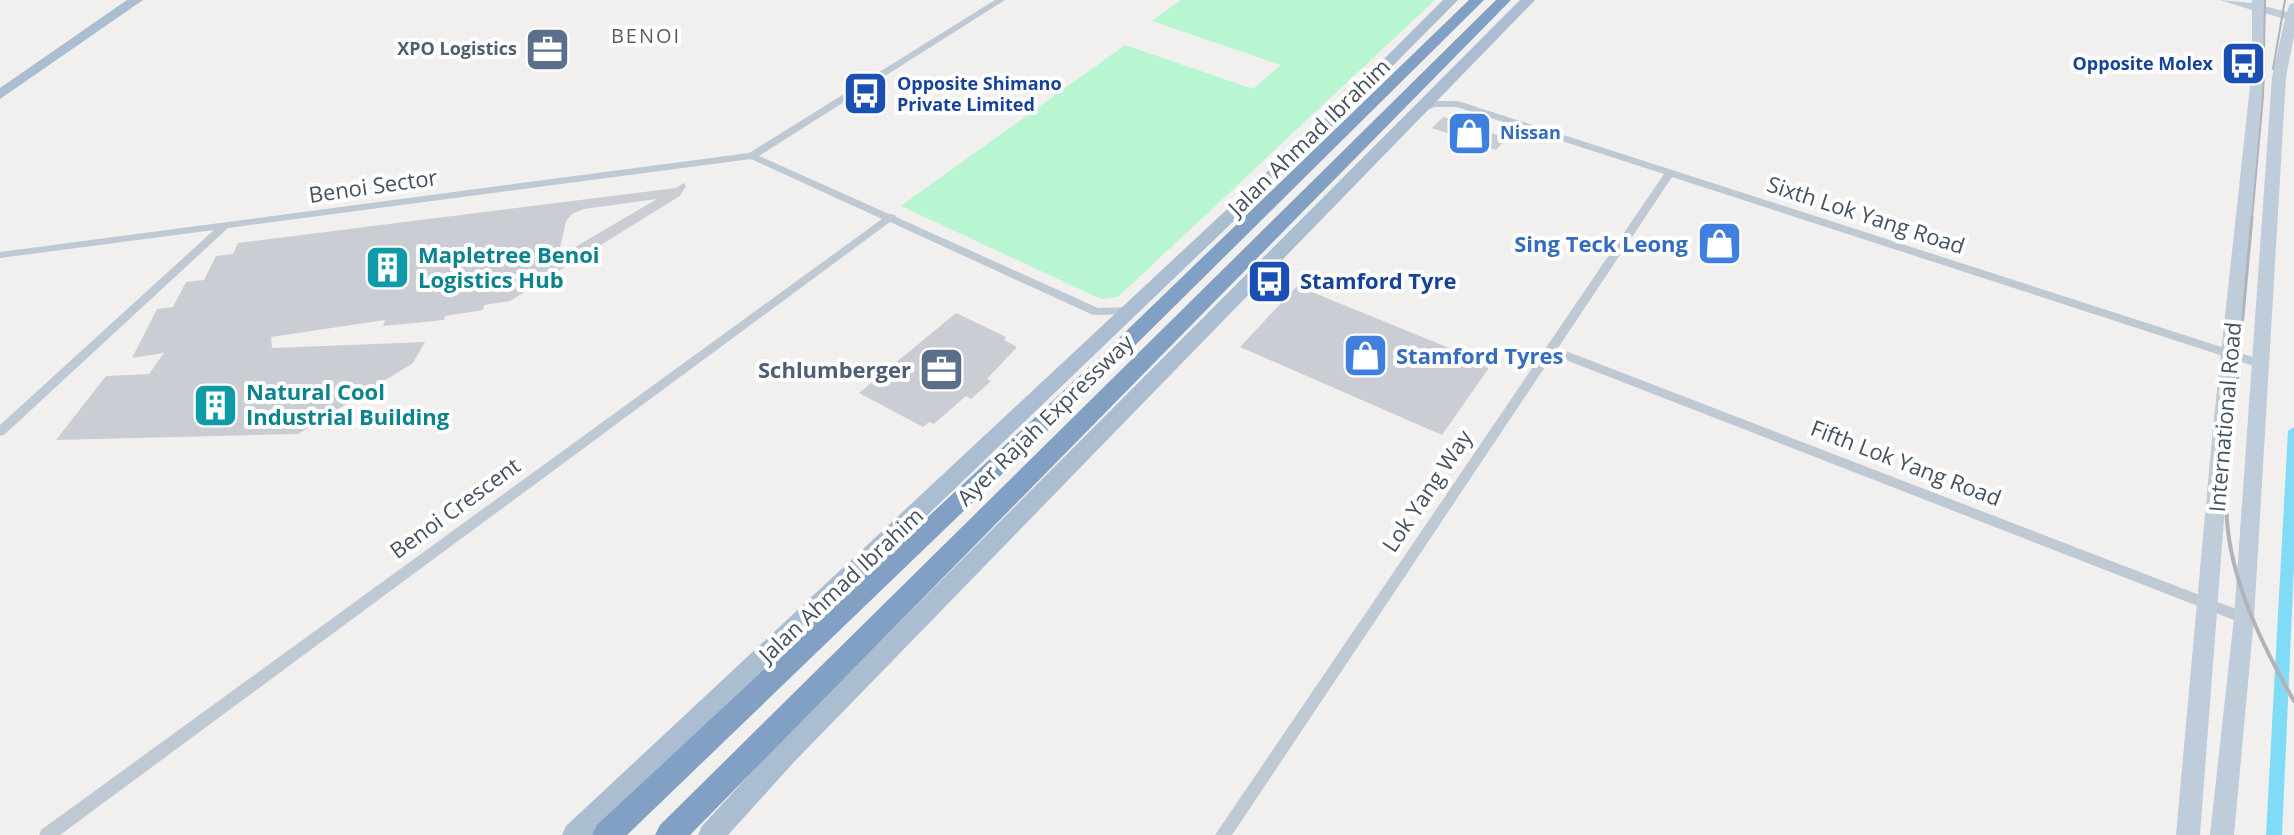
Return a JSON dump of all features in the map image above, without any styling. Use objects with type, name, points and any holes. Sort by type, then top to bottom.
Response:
[{"type":"highway","points":[[1416,57],[1416,50],[1459,0]]},
{"type":"highway","name":"Ayer Rajah Expressway","points":[[607,835],[1097,371],[1477,0]]},
{"type":"highway","name":"Ayer Rajah Expressway","points":[[670,835],[1504,0]]},
{"type":"highway","points":[[1393,110],[1437,78],[1520,0]]},
{"type":"highway","points":[[692,835],[750,770],[758,749]]},
{"type":"main road","points":[[0,88],[126,0]]},
{"type":"main road","points":[[0,95],[136,0]]},
{"type":"main road","name":"Jalan Ahmad Ibrahim","points":[[575,835],[1102,322],[1129,311],[1332,119],[1451,0]]},
{"type":"main road","points":[[711,835],[785,754],[1528,0]]},
{"type":"main road","points":[[2216,0],[2250,18],[2259,34]]},
{"type":"main road","points":[[2226,0],[2261,3],[2294,12]]},
{"type":"main road","name":"International Road","points":[[2188,835],[2230,354],[2259,68],[2261,3]]},
{"type":"main road","name":"International Road","points":[[2222,835],[2244,618],[2279,80],[2294,12]]},
{"type":"street","name":"Benoi Sector","points":[[0,255],[752,156],[1001,0]]},
{"type":"street","points":[[1447,82],[1448,93],[1458,104]]},
{"type":"street","name":"Sixth Lok Yang Road","points":[[1418,110],[1434,104],[1458,104],[2261,364]]},
{"type":"street","points":[[752,156],[891,217],[1102,322]]},
{"type":"street","name":"Lok Yang Way","points":[[1223,835],[1670,173]]},
{"type":"street","name":"Benoi Crescent","points":[[47,835],[891,217]]},
{"type":"street","points":[[0,432],[224,226]]},
{"type":"street","name":"Fifth Lok Yang Road","points":[[1552,350],[2244,618]]},
{"type":"green space","points":[[1181,0],[1435,0],[1118,297],[1101,299],[901,206],[1125,45],[1253,89],[1281,65],[1152,21]]},
{"type":"building","name":"Nissan","points":[[1443,117],[1507,138],[1496,150],[1432,128]]},
{"type":"building","name":"Mapletree Benoi Logistics Hub","points":[[684,183],[686,186],[680,196],[510,301],[484,305],[483,310],[445,316],[444,320],[383,326],[385,320],[271,337],[272,348],[425,342],[413,363],[298,434],[56,440],[106,376],[149,374],[164,353],[132,358],[157,309],[173,307],[186,282],[204,280],[216,256],[233,254],[238,243],[676,188]],"holes":[[[657,199],[558,257],[566,221],[572,214],[584,209]]]},
{"type":"building","name":"Stamford Tyres","points":[[1297,286],[1491,365],[1442,435],[1240,347]]},
{"type":"building","name":"Schlumberger","points":[[956,313],[1006,337],[1004,340],[1017,347],[987,379],[991,381],[971,399],[966,396],[934,424],[929,422],[923,427],[859,393]]},
{"type":"waterway","points":[[2274,835],[2294,431]]},
{"type":"railway","points":[[2252,219],[2263,97],[2265,0]]},
{"type":"railway","points":[[2273,69],[2285,0]]},
{"type":"railway","points":[[2227,492],[2252,217]]},
{"type":"railway","points":[[2227,492],[2230,545],[2236,572],[2256,626],[2294,701]]},
{"type":"place","name":"XPO Logistics","points":[[548,49]]},
{"type":"place","name":"Opposite Molex","points":[[2244,64]]},
{"type":"place","name":"Opposite Shimano Private Limited","points":[[866,94]]},
{"type":"place","name":"Nissan","points":[[1469,133]]},
{"type":"place","name":"Sing Teck Leong","points":[[1719,244]]},
{"type":"place","name":"Mapletree Benoi Logistics Hub","points":[[387,268]]},
{"type":"place","name":"Stamford Tyre","points":[[1269,281]]},
{"type":"place","name":"Stamford Tyres","points":[[1365,356]]},
{"type":"place","name":"Schlumberger","points":[[942,370]]},
{"type":"place","name":"Natural Cool Industrial Building","points":[[215,405]]},
{"type":"district","name":"BENOI","points":[[646,36]]}]
